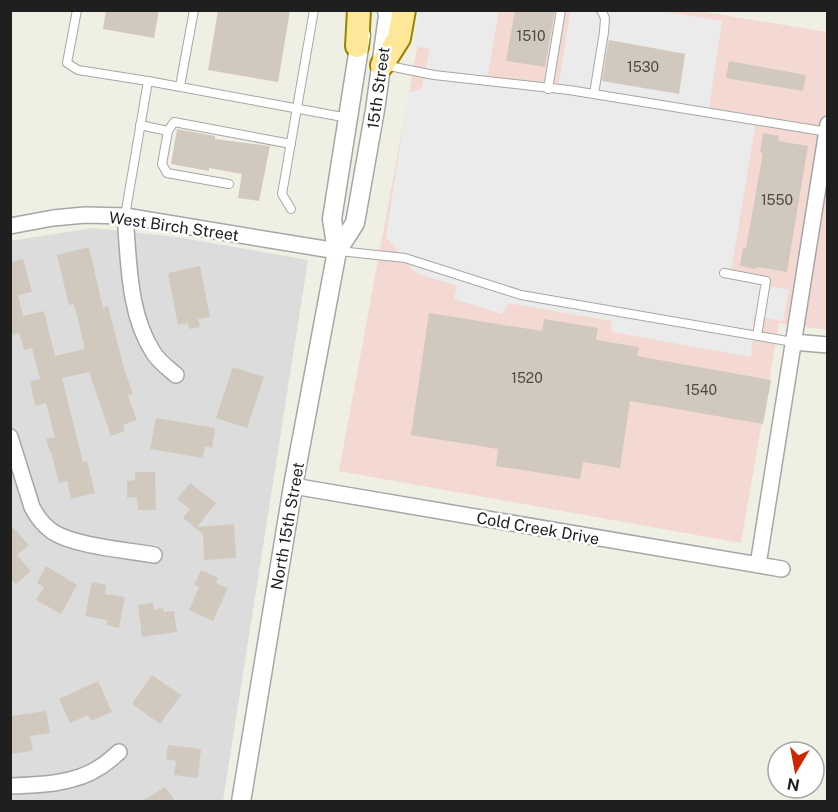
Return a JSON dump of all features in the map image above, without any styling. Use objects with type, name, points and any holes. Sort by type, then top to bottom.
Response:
[{"type":"main road","points":[[357,46],[358,10]]},
{"type":"main road","points":[[382,65],[399,38],[404,10]]},
{"type":"street","name":"15th Street","points":[[342,159],[357,46],[368,10]]},
{"type":"street","name":"15th Street","points":[[365,166],[382,65],[387,10]]},
{"type":"street","points":[[758,565],[827,129]]},
{"type":"street","name":"North 15th Street","points":[[241,801],[293,486],[337,251],[332,219],[342,159]]},
{"type":"street","name":"North 15th Street","points":[[337,251],[355,223],[365,166]]},
{"type":"street","points":[[125,216],[132,292],[140,321],[154,354],[176,375]]},
{"type":"street","name":"West Birch Street","points":[[10,226],[53,218],[125,216],[337,251]]},
{"type":"street","points":[[793,342],[828,345]]},
{"type":"street","points":[[10,437],[32,507],[51,531],[68,540],[154,555]]},
{"type":"street","name":"Cold Creek Drive","points":[[293,486],[782,569]]},
{"type":"street","points":[[10,786],[69,780],[82,776],[100,768],[119,752]]},
{"type":"lane","points":[[77,10],[67,63],[78,70],[180,86],[348,118]]},
{"type":"lane","points":[[180,86],[194,10]]},
{"type":"lane","points":[[291,209],[282,194],[314,10]]},
{"type":"lane","points":[[548,89],[561,10]]},
{"type":"lane","points":[[594,94],[604,32],[605,18],[601,10]]},
{"type":"lane","points":[[382,65],[434,75],[594,94],[827,129]]},
{"type":"lane","points":[[125,216],[148,81]]},
{"type":"lane","points":[[229,184],[167,173],[162,164],[168,131],[174,122],[291,144]]},
{"type":"lane","points":[[140,125],[168,131]]},
{"type":"lane","points":[[337,251],[405,258],[522,296],[793,342]]},
{"type":"lane","points":[[724,273],[766,281],[757,336]]},
{"type":"shaded area","points":[[419,11],[499,11],[487,78],[559,84],[570,11],[661,11],[722,21],[709,108],[757,115],[730,278],[789,290],[783,321],[754,316],[751,357],[612,332],[611,321],[508,303],[502,314],[454,299],[457,286],[416,273],[386,237],[408,93],[421,89],[430,49],[414,46]],"holes":[[[608,40],[685,54],[678,93],[601,80]]]},
{"type":"shaded area","points":[[424,11],[699,11],[827,32],[827,330],[779,323],[741,543],[339,471]]},
{"type":"shaded area","points":[[93,228],[177,237],[308,260],[223,801],[11,801],[10,241]]},
{"type":"building","points":[[106,10],[159,10],[154,38],[103,29]]},
{"type":"building","points":[[218,10],[290,10],[278,82],[208,70]]},
{"type":"building","points":[[515,10],[555,10],[545,67],[506,61]]},
{"type":"building","points":[[609,40],[685,54],[679,94],[602,81]]},
{"type":"building","points":[[729,61],[806,75],[803,91],[726,78]]},
{"type":"building","points":[[177,129],[215,136],[215,139],[270,146],[259,201],[238,198],[242,174],[171,164]]},
{"type":"building","points":[[763,133],[779,136],[778,141],[808,146],[787,272],[740,266],[743,248],[746,248],[763,153],[760,152]]},
{"type":"building","points":[[89,247],[103,308],[108,306],[133,394],[128,396],[137,420],[123,425],[125,431],[111,436],[89,372],[62,378],[83,462],[87,461],[95,493],[71,499],[67,481],[59,483],[46,439],[55,437],[46,403],[35,406],[30,381],[40,379],[32,348],[24,350],[19,333],[13,335],[10,325],[10,262],[23,259],[32,292],[18,295],[23,316],[44,311],[55,356],[85,349],[74,304],[69,305],[57,255]]},
{"type":"building","points":[[200,266],[210,317],[198,319],[200,327],[189,329],[188,323],[178,325],[168,273]]},
{"type":"building","points":[[429,313],[542,331],[544,319],[598,328],[596,340],[639,347],[637,356],[771,380],[763,424],[630,401],[620,468],[583,462],[580,479],[496,466],[498,449],[411,435]]},
{"type":"building","points":[[233,367],[264,377],[247,428],[216,418]]},
{"type":"building","points":[[156,418],[215,428],[212,448],[205,446],[203,458],[150,449]]},
{"type":"building","points":[[135,472],[155,472],[156,510],[138,510],[137,497],[127,498],[127,481],[135,480]]},
{"type":"building","points":[[190,483],[216,503],[197,527],[234,524],[236,558],[204,560],[203,534],[183,518],[190,509],[177,499]]},
{"type":"building","points":[[10,524],[29,545],[17,555],[31,571],[16,584],[10,578]]},
{"type":"building","points":[[46,566],[77,585],[61,614],[36,600],[44,587],[37,583]]},
{"type":"building","points":[[201,570],[218,578],[216,583],[228,588],[213,621],[189,610],[199,587],[194,585]]},
{"type":"building","points":[[92,582],[106,585],[105,594],[125,597],[119,628],[106,625],[107,620],[85,616]]},
{"type":"building","points":[[153,603],[154,610],[163,608],[164,612],[174,611],[177,632],[142,637],[138,605]]},
{"type":"building","points":[[152,675],[181,695],[160,724],[132,704]]},
{"type":"building","points":[[98,681],[112,712],[91,721],[88,715],[70,723],[59,699]]},
{"type":"building","points":[[46,711],[50,733],[30,736],[33,751],[10,754],[10,716]]},
{"type":"building","points":[[168,745],[201,749],[198,778],[174,775],[176,761],[166,759]]},
{"type":"building","points":[[165,787],[175,801],[142,801]]}]
